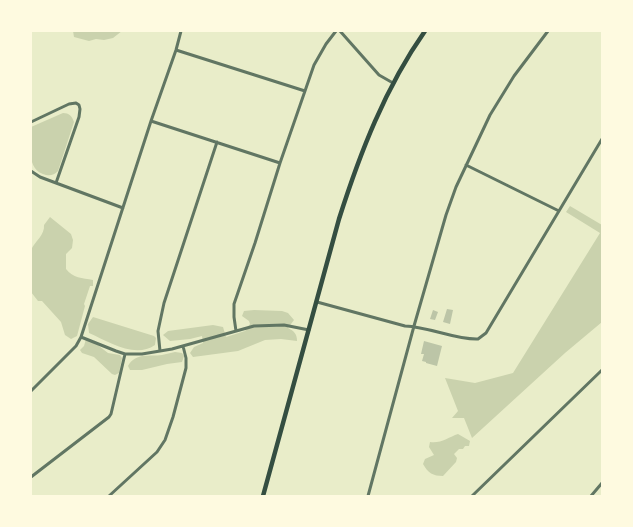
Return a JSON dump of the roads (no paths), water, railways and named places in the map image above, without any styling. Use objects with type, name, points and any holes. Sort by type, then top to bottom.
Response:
[{"type":"main road","points":[[263,496],[350,182],[393,83],[410,53],[425,31]]},
{"type":"street","points":[[31,391],[76,346],[81,337],[181,31]]},
{"type":"street","points":[[236,331],[234,304],[280,163],[314,66],[326,44],[336,31]]},
{"type":"street","points":[[340,31],[379,75],[393,83]]},
{"type":"street","points":[[368,496],[414,326],[456,187],[490,116],[514,76],[548,31]]},
{"type":"street","points":[[176,50],[305,91]]},
{"type":"street","points":[[31,122],[69,104],[76,103],[79,105],[79,117],[56,183]]},
{"type":"street","points":[[151,120],[280,163]]},
{"type":"street","points":[[317,302],[406,326],[421,327],[472,340],[478,339],[483,336],[560,211],[602,139]]},
{"type":"street","points":[[160,351],[158,331],[164,303],[218,142]]},
{"type":"street","points":[[466,165],[560,211]]},
{"type":"street","points":[[31,171],[40,177],[123,208]]},
{"type":"street","points":[[81,337],[126,354],[142,354],[183,346],[254,326],[284,325],[309,330]]},
{"type":"street","points":[[109,496],[157,452],[165,440],[173,417],[186,368],[186,358],[183,346]]},
{"type":"street","points":[[31,478],[109,417],[126,354]]},
{"type":"street","points":[[472,496],[602,370]]},
{"type":"street","points":[[591,496],[602,483]]}]
